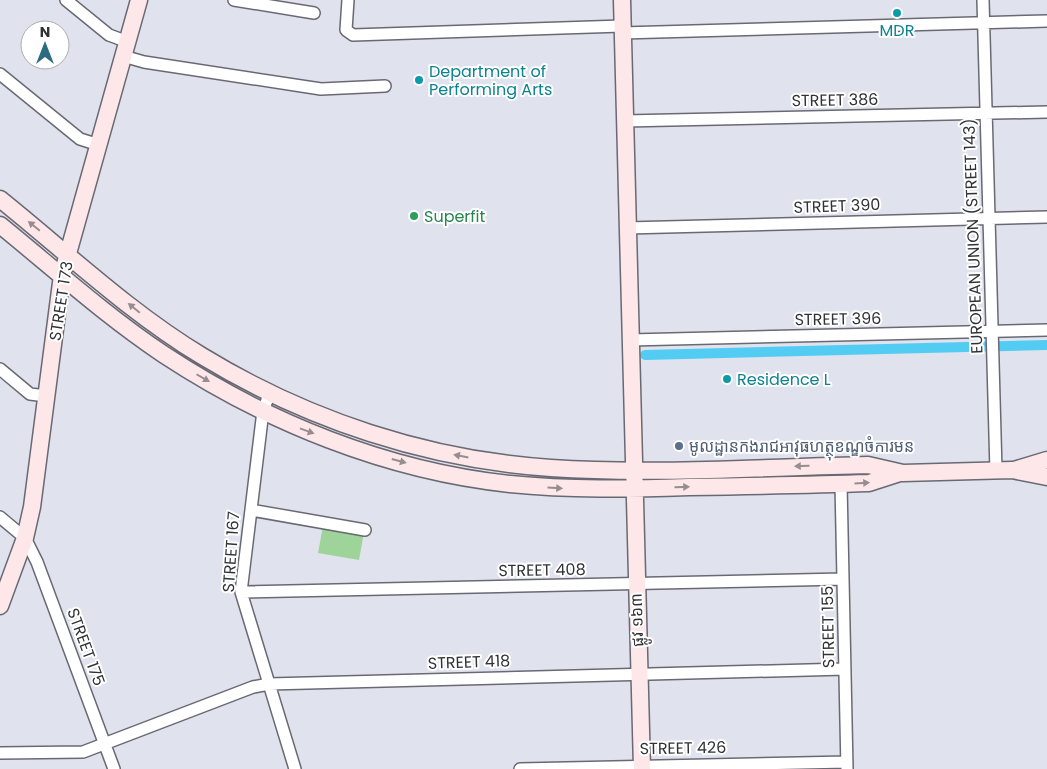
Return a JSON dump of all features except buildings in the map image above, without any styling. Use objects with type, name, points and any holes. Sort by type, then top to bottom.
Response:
[{"type":"main road","name":"STREET 173","points":[[0,606],[25,538],[32,507],[62,275],[139,0]]},
{"type":"main road","name":"ផ្លូវ ១៦៣","points":[[622,0],[632,470],[642,767]]},
{"type":"main road","points":[[0,199],[172,337],[222,367],[305,409],[387,438],[459,456],[551,468],[632,470],[868,465],[903,473],[1012,470],[1047,460]]},
{"type":"main road","points":[[0,225],[161,353],[263,411],[299,428],[381,457],[456,475],[507,484],[551,488],[633,489],[869,483],[903,473]]},
{"type":"main road","points":[[507,484],[510,464]]},
{"type":"main road","points":[[1012,470],[1047,477]]},
{"type":"street","points":[[66,0],[125,49],[144,62],[321,89],[385,86]]},
{"type":"street","points":[[234,0],[314,13]]},
{"type":"street","points":[[348,0],[346,30],[353,35],[1047,21]]},
{"type":"street","name":"EUROPEAN UNION (STREET 143)","points":[[983,0],[996,471]]},
{"type":"street","points":[[0,74],[80,139],[99,145]]},
{"type":"street","name":"STREET 386","points":[[624,122],[1047,112]]},
{"type":"street","name":"STREET 390","points":[[627,228],[1047,217]]},
{"type":"street","name":"STREET 396","points":[[630,340],[992,337],[1047,330]]},
{"type":"street","points":[[0,369],[30,394],[46,396]]},
{"type":"street","name":"STREET 167","points":[[270,392],[263,411],[241,592],[295,769]]},
{"type":"street","name":"STREET 155","points":[[841,484],[847,766]]},
{"type":"street","points":[[251,510],[364,530]]},
{"type":"street","points":[[0,517],[25,538]]},
{"type":"street","name":"STREET 175","points":[[25,538],[37,562],[114,769]]},
{"type":"street","name":"STREET 408","points":[[241,592],[843,580]]},
{"type":"street","name":"STREET 418","points":[[0,753],[83,752],[253,687],[269,684],[845,669]]},
{"type":"street","name":"STREET 426","points":[[520,769],[847,766]]},
{"type":"street","points":[[114,769],[125,769]]},
{"type":"green space","points":[[323,526],[364,532],[359,560],[318,553]]},
{"type":"waterway","points":[[645,355],[1047,345]]},
{"type":"place","name":"MDR","points":[[897,13]]},
{"type":"place","name":"Department of Performing Arts","points":[[419,80]]},
{"type":"place","name":"Superfit","points":[[414,216]]},
{"type":"place","name":"Residence L","points":[[727,379]]},
{"type":"place","name":"មូលដ្ឋានកងរាជអាវុធហត្ថុខណ្ឌចំការមន","points":[[679,446]]}]
